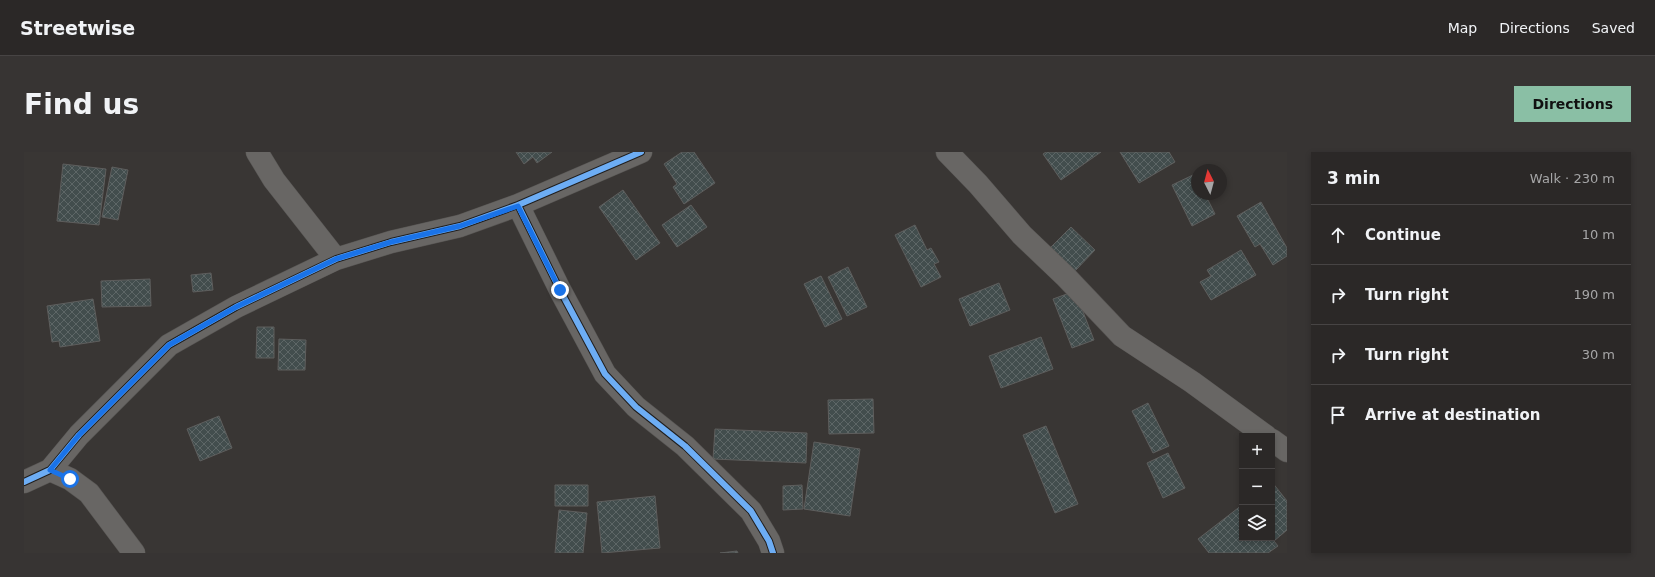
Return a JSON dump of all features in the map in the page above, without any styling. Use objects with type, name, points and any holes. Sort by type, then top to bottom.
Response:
[{"type":"street","points":[[257,152],[274,180],[336,259]]},
{"type":"street","points":[[24,482],[50,470],[79,435],[169,345],[236,307],[336,259],[391,242],[460,226],[518,206],[641,152]]},
{"type":"street","points":[[947,152],[978,184],[1022,235],[1066,277],[1122,336],[1192,382],[1262,433]]},
{"type":"street","points":[[518,206],[560,290],[605,374],[636,407],[685,446],[751,511],[769,541],[773,553]]},
{"type":"street","points":[[1275,442],[1287,451]]},
{"type":"street","points":[[50,470],[70,479],[89,493],[134,553]]},
{"type":"building","points":[[516,152],[552,152],[537,163],[533,157],[524,164]]},
{"type":"building","points":[[682,152],[694,152],[715,183],[684,204],[673,187],[677,184],[664,164]]},
{"type":"building","points":[[1046,152],[1101,152],[1061,180],[1043,154]]},
{"type":"building","points":[[1120,152],[1169,152],[1175,162],[1139,183]]},
{"type":"building","points":[[63,164],[106,169],[99,225],[57,221]]},
{"type":"building","points":[[112,167],[128,170],[118,220],[102,217]]},
{"type":"building","points":[[1191,176],[1191,200],[1208,200],[1215,214],[1192,226],[1172,185]]},
{"type":"building","points":[[623,190],[660,243],[636,260],[599,207]]},
{"type":"building","points":[[1261,202],[1287,248],[1287,256],[1273,265],[1260,244],[1255,247],[1237,216]]},
{"type":"building","points":[[691,205],[707,227],[677,247],[662,225]]},
{"type":"building","points":[[915,225],[927,250],[931,248],[939,262],[934,264],[941,277],[921,287],[895,235]]},
{"type":"building","points":[[1071,227],[1095,250],[1075,271],[1051,247]]},
{"type":"building","points":[[1241,250],[1256,275],[1211,300],[1200,282],[1211,276],[1207,270]]},
{"type":"building","points":[[848,267],[867,307],[847,316],[828,277]]},
{"type":"building","points":[[211,273],[213,290],[193,292],[191,275]]},
{"type":"building","points":[[821,276],[842,319],[825,327],[804,284]]},
{"type":"building","points":[[150,279],[151,306],[102,307],[101,281]]},
{"type":"building","points":[[999,283],[1010,310],[970,326],[959,299]]},
{"type":"building","points":[[1075,291],[1094,340],[1072,348],[1053,299]]},
{"type":"building","points":[[93,299],[100,341],[60,347],[59,341],[52,342],[47,306]]},
{"type":"building","points":[[257,327],[274,327],[274,358],[256,358]]},
{"type":"building","points":[[1041,337],[1053,369],[1001,388],[989,356]]},
{"type":"building","points":[[279,339],[306,340],[305,370],[278,370]]},
{"type":"building","points":[[873,399],[874,433],[829,434],[828,400]]},
{"type":"building","points":[[1148,403],[1169,446],[1153,453],[1132,411]]},
{"type":"building","points":[[219,416],[232,448],[200,461],[187,429]]},
{"type":"building","points":[[1046,426],[1078,504],[1055,513],[1023,435]]},
{"type":"building","points":[[715,429],[807,433],[806,463],[713,459]]},
{"type":"building","points":[[814,442],[860,449],[850,516],[804,509]]},
{"type":"building","points":[[1168,453],[1185,488],[1163,498],[1147,463]]},
{"type":"building","points":[[555,485],[588,485],[588,506],[555,506]]},
{"type":"building","points":[[802,485],[803,509],[783,510],[783,486]]},
{"type":"building","points":[[1275,486],[1287,501],[1287,530],[1275,540]]},
{"type":"building","points":[[655,496],[660,548],[602,553],[597,502]]},
{"type":"building","points":[[1239,507],[1239,541],[1274,541],[1278,546],[1268,553],[1209,553],[1198,539]]},
{"type":"building","points":[[559,510],[587,513],[583,553],[555,553]]},
{"type":"building","points":[[737,551],[738,553],[720,553]]},
{"type":"cycle path","points":[[24,482],[50,470],[79,435],[169,345],[236,307],[336,259],[391,242],[460,226],[518,205],[641,152]]},
{"type":"cycle path","points":[[518,205],[560,290],[605,374],[636,407],[685,446],[751,511],[769,541],[773,553]]},
{"type":"route","points":[[70,479],[50,470],[79,435],[169,345],[236,307],[336,259],[391,242],[460,226],[518,206],[560,290]]}]
